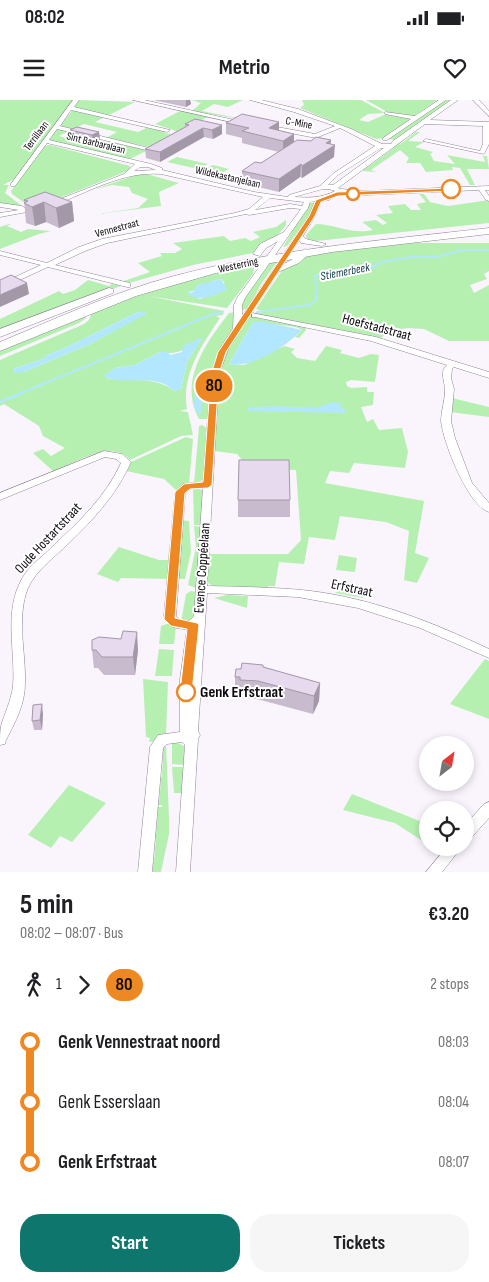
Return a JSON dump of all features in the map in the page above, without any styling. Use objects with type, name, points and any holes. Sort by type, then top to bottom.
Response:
[{"type":"highway","name":"Westerring","points":[[0,341],[155,286],[281,253],[322,244],[489,226]]},
{"type":"highway","name":"Westerring","points":[[0,347],[114,293],[166,276],[257,254],[308,251],[489,232]]},
{"type":"highway","points":[[412,240],[489,240]]},
{"type":"highway","points":[[0,333],[126,285],[166,276]]},
{"type":"highway","points":[[0,358],[81,324],[86,320],[89,310]]},
{"type":"street","name":"Terrillaan","points":[[12,185],[44,142],[58,128],[76,100]]},
{"type":"street","points":[[136,100],[253,124]]},
{"type":"street","points":[[253,100],[299,107],[339,127],[389,147]]},
{"type":"street","points":[[304,201],[379,142],[443,100]]},
{"type":"street","points":[[304,201],[318,201],[336,191],[389,147],[394,145],[395,142],[455,100]]},
{"type":"street","points":[[476,100],[489,113]]},
{"type":"street","points":[[70,109],[167,130]]},
{"type":"street","points":[[387,114],[417,118]]},
{"type":"street","points":[[430,118],[442,122]]},
{"type":"street","points":[[424,122],[488,124],[488,145],[482,153],[426,141]]},
{"type":"street","name":"C-Mine","points":[[262,126],[316,136],[339,127]]},
{"type":"street","points":[[58,128],[146,148]]},
{"type":"street","name":"Sint Barbaralaan","points":[[44,142],[142,164]]},
{"type":"street","name":"Sint Barbaralaan","points":[[44,142],[135,170]]},
{"type":"street","points":[[379,142],[395,142]]},
{"type":"street","name":"Wildekastanjelaan","points":[[1,218],[62,200],[123,177],[142,164],[153,170]]},
{"type":"street","name":"Wildekastanjelaan","points":[[135,170],[153,170],[269,196],[304,201]]},
{"type":"street","points":[[322,187],[336,191],[365,193],[452,189],[487,190],[488,199]]},
{"type":"street","name":"Vennestraat","points":[[246,212],[269,196]]},
{"type":"street","name":"Vennestraat","points":[[0,287],[82,249],[127,235],[246,212],[285,207],[304,201]]},
{"type":"street","name":"Evence Coppéelaan","points":[[190,740],[186,706],[200,590],[215,374],[222,352],[275,272],[287,234],[304,201]]},
{"type":"street","name":"Evence Coppéelaan","points":[[237,329],[239,302],[263,269],[299,236],[315,211],[318,201]]},
{"type":"street","points":[[0,205],[27,207],[30,210]]},
{"type":"street","points":[[257,254],[263,246],[287,234]]},
{"type":"street","points":[[299,236],[304,241],[322,244]]},
{"type":"street","points":[[275,272],[308,251]]},
{"type":"street","points":[[0,253],[103,281],[126,285]]},
{"type":"street","points":[[243,263],[254,264],[263,269]]},
{"type":"street","name":"Hoefstadstraat","points":[[255,315],[346,332],[489,375]]},
{"type":"street","points":[[453,364],[448,368],[447,378],[450,388],[446,421],[450,438],[467,483],[476,496],[489,509]]},
{"type":"street","name":"Oude Hostartstraat","points":[[0,497],[97,457],[111,454],[119,456],[126,462],[124,471],[83,523],[32,573],[20,594],[16,606],[17,701],[0,740]]},
{"type":"street","points":[[197,622],[178,625],[170,619],[180,492],[188,486],[208,485]]},
{"type":"street","name":"Erfstraat","points":[[200,590],[295,593],[357,603],[412,619],[489,654]]},
{"type":"street","points":[[145,872],[157,747],[163,740],[190,740],[184,872]]},
{"type":"street","points":[[474,825],[489,808]]},
{"type":"street","points":[[433,872],[447,856]]},
{"type":"green space","points":[[0,100],[74,100],[42,142],[39,142],[41,143],[13,180],[3,185],[9,185],[5,193],[22,206],[20,207],[0,204]]},
{"type":"green space","points":[[78,100],[135,102],[109,115],[72,107]]},
{"type":"green space","points":[[192,100],[243,100],[228,107],[214,104],[202,111],[253,121],[192,111],[201,103]]},
{"type":"green space","points":[[302,100],[361,100],[385,113],[368,114],[359,120],[368,122],[386,114],[412,118],[386,138],[376,139],[300,108],[304,105]]},
{"type":"green space","points":[[366,100],[437,100],[415,116],[389,113]]},
{"type":"green space","points":[[445,100],[453,100],[395,140],[388,139]]},
{"type":"green space","points":[[73,110],[105,117],[95,122],[138,132],[148,127],[167,131],[164,133],[171,134],[150,147],[106,138],[117,132],[84,124],[72,130],[59,126]]},
{"type":"green space","points":[[182,110],[213,117],[206,118],[179,132],[155,124]]},
{"type":"green space","points":[[56,130],[69,131],[59,136],[93,145],[105,139],[148,150],[128,160],[48,140]]},
{"type":"green space","points":[[416,132],[420,132],[408,141],[424,142],[415,147],[433,152],[430,154],[434,161],[455,164],[447,155],[485,162],[483,156],[487,156],[489,169],[467,169],[475,185],[470,185],[460,168],[452,167],[453,170],[426,172],[420,163],[406,163],[409,158],[400,150],[371,170],[376,172],[362,171],[394,148],[390,150],[390,148],[403,141],[398,146]]},
{"type":"green space","points":[[50,145],[130,166],[130,170],[57,199],[30,207],[12,194],[11,191],[44,146]]},
{"type":"green space","points":[[177,157],[208,164],[204,166],[209,167],[213,165],[229,169],[220,174],[167,162]]},
{"type":"green space","points":[[146,174],[179,183],[159,192],[161,206],[98,214],[138,208],[148,199],[132,193],[129,187],[112,185],[95,189],[133,176]]},
{"type":"green space","points":[[419,194],[424,194],[430,202],[448,206],[489,200],[489,223],[316,241],[307,239],[306,235],[316,224],[358,231],[373,230],[362,222],[376,220],[383,225],[387,223],[376,215],[393,213],[388,206],[405,204],[411,210],[421,210],[417,204],[426,202]]},
{"type":"green space","points":[[309,203],[316,203],[310,215],[287,246],[283,247]]},
{"type":"green space","points":[[286,220],[286,225],[277,236],[253,253],[193,265],[129,283],[110,281],[124,281],[150,272],[138,263],[162,256],[160,253],[175,253],[182,249],[173,243],[224,236],[230,241],[245,238],[251,241],[260,237],[253,232],[276,227]]},
{"type":"green space","points":[[11,224],[7,226],[21,232],[28,229],[51,231],[0,249],[0,227]]},
{"type":"green space","points":[[412,243],[489,243],[489,271],[484,274],[487,279],[470,285],[474,293],[489,285],[489,341],[449,341],[424,329],[408,328],[389,331],[381,338],[254,313],[265,312],[256,309],[283,269],[306,254]]},
{"type":"green space","points":[[279,259],[261,284],[248,309],[240,310],[240,303],[272,260]]},
{"type":"green space","points":[[255,265],[253,274],[227,308],[148,296],[224,311],[223,315],[216,316],[220,318],[194,361],[187,384],[187,409],[180,411],[188,412],[193,435],[181,436],[130,460],[123,454],[103,452],[54,472],[33,453],[43,449],[51,456],[65,448],[43,436],[39,426],[4,404],[0,406],[0,360],[84,324],[89,320],[92,312],[173,285]],"holes":[[[221,279],[224,282],[225,290],[200,299],[188,292]],[[138,312],[146,313],[90,344],[24,372],[13,372],[13,369],[46,358],[45,356]],[[202,338],[187,362],[181,389],[174,391],[152,381],[108,379],[115,368],[135,365],[160,352],[173,353],[188,347]]]},
{"type":"green space","points":[[88,280],[109,286],[112,284],[121,286],[0,331],[0,319],[59,291],[63,294],[75,290]]},
{"type":"green space","points":[[236,312],[231,331],[214,365],[208,419],[199,419],[193,405],[193,377],[204,350],[212,337],[229,313]]},
{"type":"green space","points":[[252,312],[306,328],[306,330],[299,338],[295,337],[302,330],[296,327],[253,322],[229,364],[244,365],[284,346],[295,349],[291,352],[297,358],[315,361],[326,346],[342,350],[340,353],[359,358],[371,354],[379,355],[375,382],[351,380],[346,382],[347,386],[351,388],[367,387],[367,392],[374,392],[373,405],[361,407],[367,422],[373,419],[379,430],[402,428],[408,452],[405,468],[354,463],[349,473],[330,471],[325,483],[424,501],[415,553],[429,558],[417,583],[404,580],[409,531],[386,522],[340,516],[335,540],[309,537],[304,564],[279,562],[275,586],[268,586],[268,589],[213,586],[205,581],[208,554],[288,554],[301,540],[296,470],[249,468],[237,454],[214,451],[219,374],[229,347]]},
{"type":"green space","points":[[86,313],[86,318],[79,323],[0,356],[0,351]]},
{"type":"green space","points":[[452,398],[489,407],[489,417],[450,412]]},
{"type":"green space","points":[[202,425],[208,429],[204,479],[194,484],[199,426]]},
{"type":"green space","points":[[186,437],[193,439],[189,484],[175,495],[176,490],[164,479],[126,471],[131,462]]},
{"type":"green space","points":[[193,487],[204,491],[201,525],[194,525]]},
{"type":"green space","points":[[180,520],[189,521],[191,552],[185,579],[175,579],[182,533],[179,531],[182,530],[183,522]]},
{"type":"green space","points":[[194,526],[201,527],[196,588],[188,585],[196,547]]},
{"type":"green space","points":[[119,547],[159,560],[168,560],[169,549],[173,549],[170,579],[121,578],[118,582],[97,574]]},
{"type":"green space","points":[[339,555],[357,558],[355,572],[336,570]]},
{"type":"green space","points":[[343,580],[347,580],[350,585],[356,588],[356,591],[359,591],[358,588],[365,587],[363,598],[335,593],[339,591]]},
{"type":"green space","points":[[191,591],[196,592],[193,621],[181,622],[186,594]]},
{"type":"green space","points":[[227,595],[248,596],[247,608],[214,598]]},
{"type":"green space","points":[[170,623],[176,626],[174,644],[159,644],[161,626]]},
{"type":"green space","points":[[159,649],[174,650],[172,676],[155,676]]},
{"type":"green space","points":[[485,659],[489,661],[489,719],[450,704]]},
{"type":"green space","points":[[143,679],[168,682],[166,735],[156,741],[149,742],[150,738],[146,737]]},
{"type":"green space","points":[[172,740],[184,746],[185,765],[172,764]]},
{"type":"green space","points":[[166,744],[169,834],[161,872],[153,872],[153,866],[149,866],[149,862],[154,862],[156,838],[152,837],[152,834],[156,834],[158,810],[154,810],[154,807],[162,807],[162,805],[155,805],[154,803],[159,803],[161,781],[157,780],[157,777],[162,777],[163,756],[159,755],[160,749]]},
{"type":"green space","points":[[172,767],[185,767],[184,793],[174,793]]},
{"type":"green space","points":[[69,785],[106,803],[72,842],[60,836],[51,848],[28,835]]},
{"type":"green space","points":[[352,794],[419,821],[419,839],[395,823],[343,810]]},
{"type":"water","points":[[221,279],[227,289],[218,294],[196,298],[187,293],[193,292],[197,285]]},
{"type":"water","points":[[138,312],[145,312],[146,314],[90,344],[24,372],[13,373],[13,369],[46,358],[45,356]]},
{"type":"water","points":[[260,321],[302,330],[269,355],[248,363],[229,364],[253,322]]},
{"type":"water","points":[[203,337],[187,362],[181,389],[174,391],[167,385],[159,382],[120,380],[103,376],[115,368],[135,365],[160,352],[168,352],[170,355],[182,352],[183,346]]},
{"type":"water","points":[[196,376],[205,376],[200,417],[194,406]]},
{"type":"water","points":[[333,402],[341,403],[340,407],[346,410],[345,413],[248,411],[248,408],[273,406],[317,408]]},
{"type":"building","points":[[242,114],[279,122],[269,128],[294,134],[283,141],[242,131],[249,128],[226,123]]},
{"type":"building","points":[[195,119],[222,125],[212,130],[203,128],[160,152],[145,149],[189,125],[185,124]]},
{"type":"building","points":[[77,127],[99,132],[92,135],[70,130]]},
{"type":"building","points":[[316,137],[331,140],[326,143],[335,145],[279,179],[242,171],[255,162],[261,163],[297,140],[311,141]]},
{"type":"building","points":[[45,192],[72,202],[56,208],[44,202],[32,207],[24,203],[28,201],[24,200]]},
{"type":"building","points":[[11,275],[27,283],[0,295],[0,280]]},
{"type":"building","points":[[239,460],[289,460],[290,500],[238,500]]},
{"type":"building","points":[[123,631],[137,632],[133,657],[102,657],[96,650],[92,650],[92,640],[99,637],[121,639]]},
{"type":"building","points":[[242,663],[263,665],[263,667],[320,683],[314,696],[258,681],[240,680],[240,677],[235,677],[236,669],[241,669]]},
{"type":"building","points":[[42,704],[40,720],[32,721],[33,705]]},
{"type":"waterway","name":"Stiemerbeek","points":[[257,312],[310,305],[317,299],[315,276],[347,269],[371,268],[382,262],[411,257],[436,257],[462,250],[489,250]]},
{"type":"waterway","name":"Stiemerbeek","points":[[19,394],[213,314],[221,313]]},
{"type":"waterway","name":"Stiemerbeek","points":[[0,402],[22,393]]},
{"type":"bus line","name":"80","points":[[186,692],[193,625],[178,625],[170,619],[180,492],[184,487],[188,486],[208,485],[215,374],[222,352],[246,319],[252,305],[312,216],[318,201],[337,194],[451,189]]},
{"type":"place","name":"Genk Erfstraat","points":[[186,692]]}]
